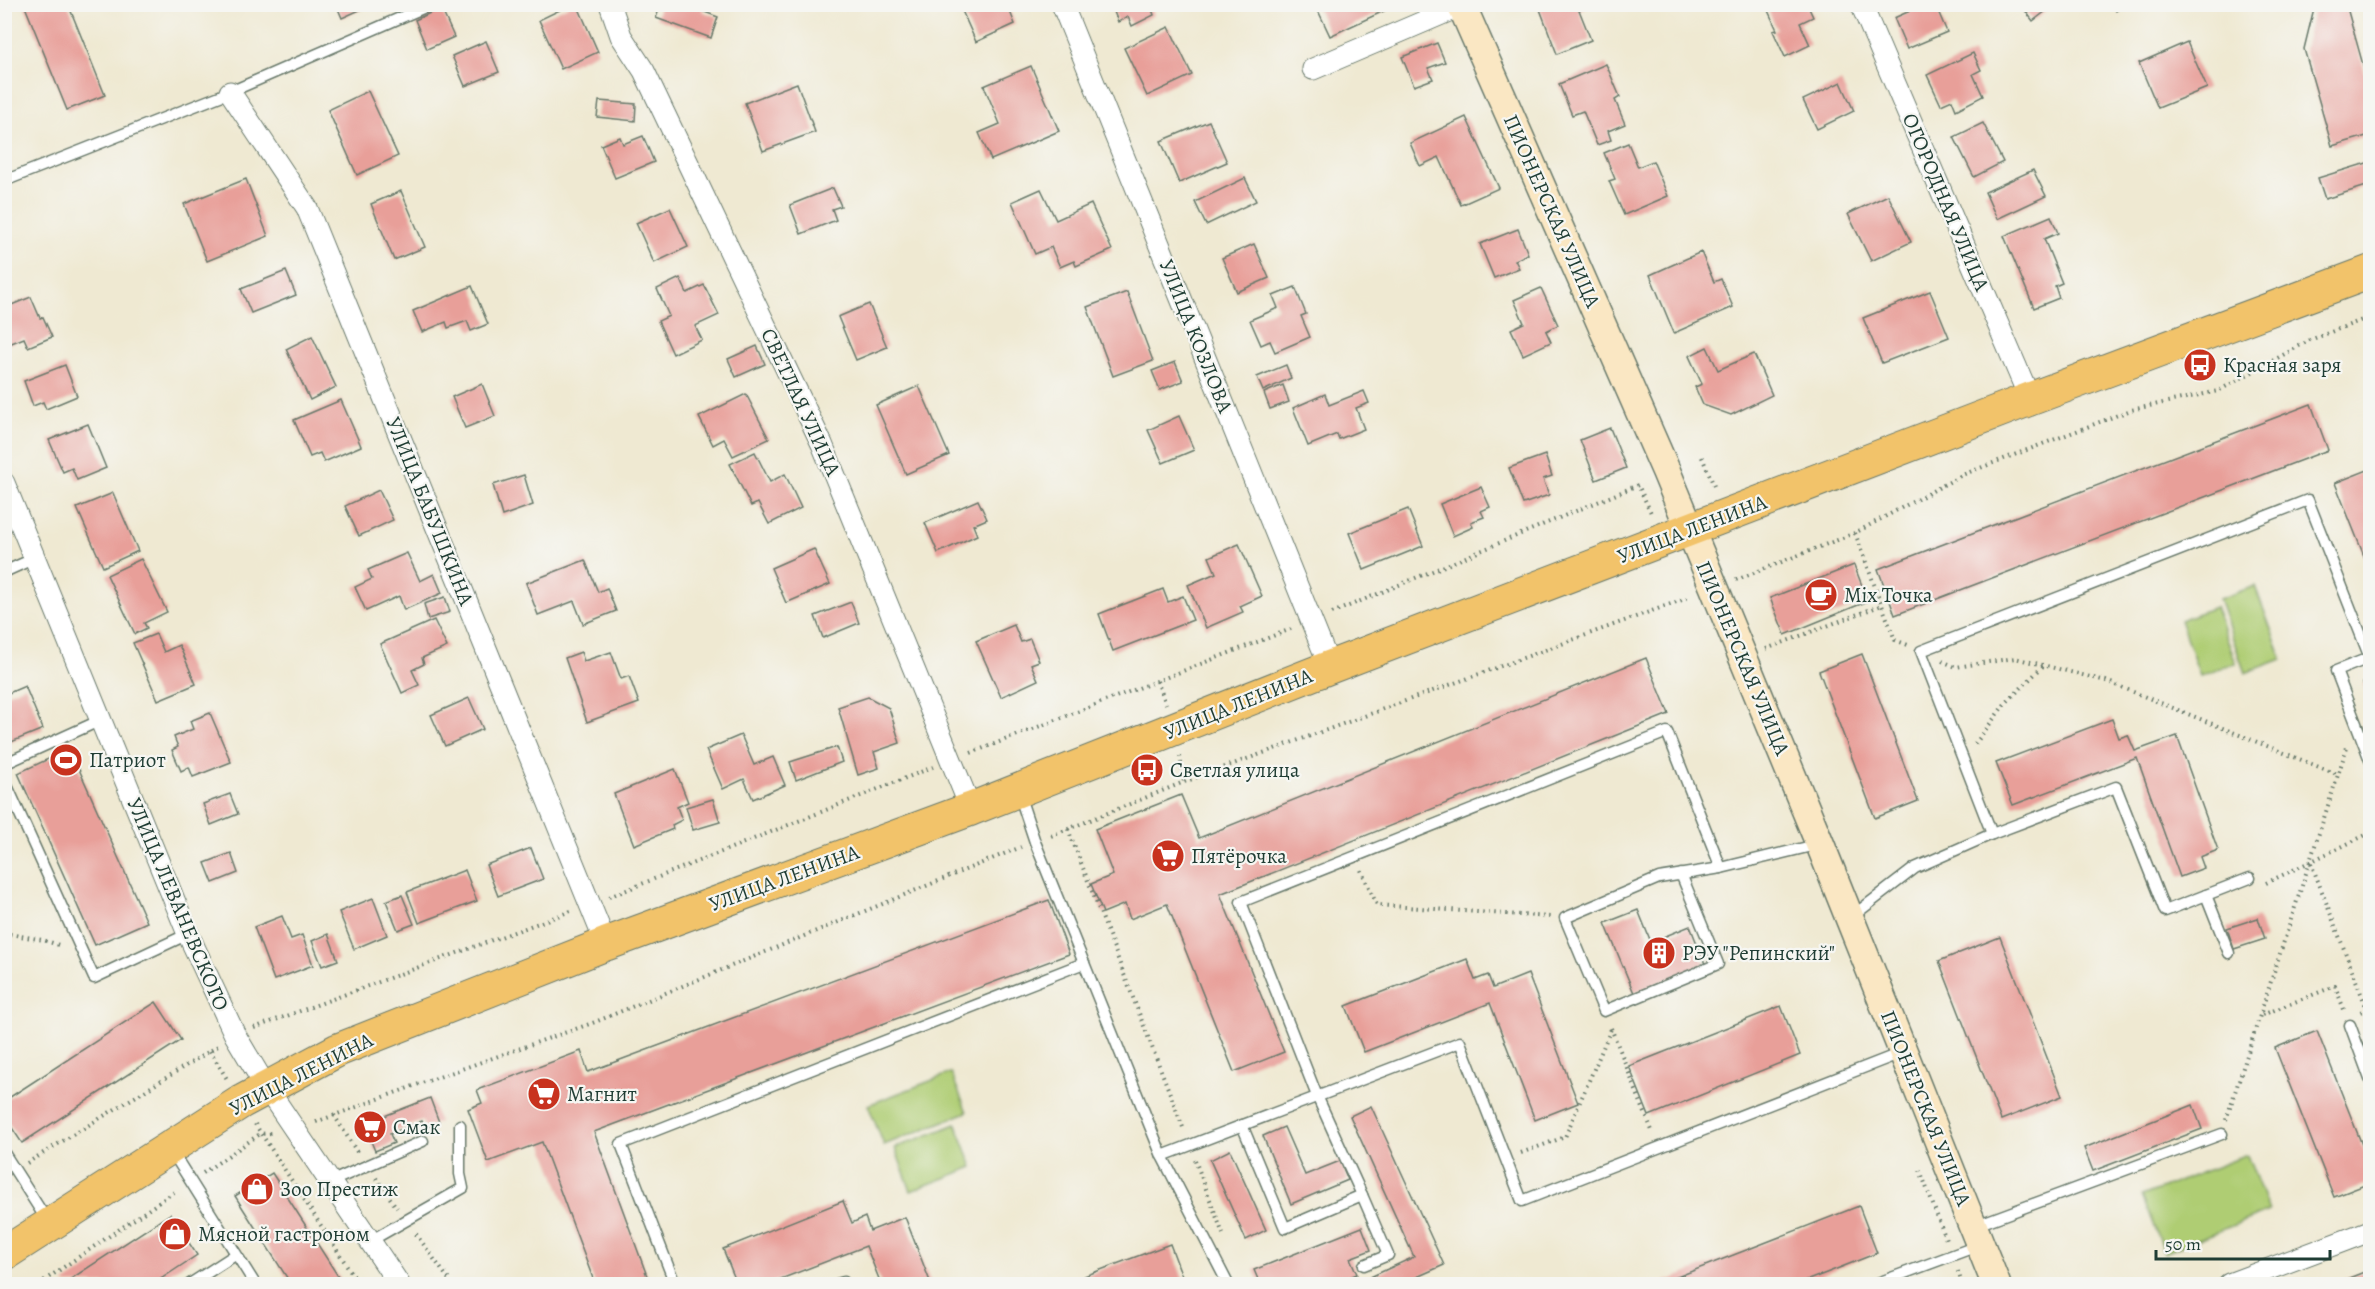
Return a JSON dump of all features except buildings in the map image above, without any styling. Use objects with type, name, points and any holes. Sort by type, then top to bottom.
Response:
[{"type":"main road","name":"УЛИЦА ЛЕНИНА","points":[[4,1254],[266,1087],[338,1050],[606,944],[971,809],[1330,667],[2030,399],[2370,272]]},
{"type":"street","name":"СВЕТЛАЯ УЛИЦА","points":[[610,4],[621,36],[644,71],[822,444],[971,809]]},
{"type":"street","name":"УЛИЦА КОЗЛОВА","points":[[1062,4],[1330,667]]},
{"type":"street","name":"ОГОРОДНАЯ УЛИЦА","points":[[1861,4],[2030,399]]},
{"type":"street","points":[[1313,69],[1462,5]]},
{"type":"street","name":"ПИОНЕРСКАЯ УЛИЦА","points":[[1462,5],[1714,587],[1850,918],[1996,1284]]},
{"type":"street","name":"УЛИЦА БАБУШКИНА","points":[[230,92],[307,208],[606,944]]},
{"type":"street","name":"УЛИЦА ЛЕВАНЕВСКОГО","points":[[4,483],[188,934],[235,1035],[266,1087],[399,1284]]},
{"type":"street","points":[[2229,1284],[2370,1231]]},
{"type":"lane","points":[[4,181],[230,92],[432,4]]},
{"type":"lane","points":[[1992,834],[1921,651],[2308,500],[2370,658],[2336,671],[2370,760]]},
{"type":"lane","points":[[4,572],[35,558]]},
{"type":"lane","points":[[4,764],[101,720]]},
{"type":"lane","points":[[1364,1265],[1388,1255],[1317,1096],[1241,902],[1667,732],[1721,868]]},
{"type":"lane","points":[[4,779],[94,978],[188,934]]},
{"type":"lane","points":[[1850,918],[1915,867],[1992,834],[2116,787],[2165,911],[2250,878]]},
{"type":"lane","points":[[1017,791],[1035,842],[1162,1156],[1228,1284]]},
{"type":"lane","points":[[1681,874],[1718,964],[1604,1011],[1565,918],[1659,878],[1681,874],[1721,868],[1820,844]]},
{"type":"lane","points":[[2206,895],[2229,953]]},
{"type":"lane","points":[[675,1284],[621,1144],[1084,963]]},
{"type":"lane","points":[[2349,1021],[2370,1078]]},
{"type":"lane","points":[[1162,1156],[1460,1042],[1522,1201],[1904,1052]]},
{"type":"lane","points":[[370,1240],[463,1188],[460,1174],[460,1125]]},
{"type":"lane","points":[[1242,1125],[1285,1228],[1362,1195]]},
{"type":"lane","points":[[1875,1284],[1977,1235],[2222,1134]]},
{"type":"lane","points":[[330,1182],[423,1141]]},
{"type":"lane","points":[[169,1147],[255,1284]]},
{"type":"lane","points":[[5,1154],[50,1225]]},
{"type":"lane","points":[[190,1284],[235,1255]]},
{"type":"lane","points":[[837,1284],[844,1282],[845,1284]]},
{"type":"path","points":[[39,1284],[260,1134],[296,1130],[595,1022],[1184,782],[1855,533],[1962,475],[2131,410],[2218,391],[2310,340],[2370,317]]},
{"type":"path","points":[[1702,457],[1714,486]]},
{"type":"path","points":[[1638,485],[1654,521]]},
{"type":"path","points":[[1855,533],[1895,640],[1956,667],[2015,658],[2106,681],[2339,775]]},
{"type":"path","points":[[1766,649],[1882,605]]},
{"type":"path","points":[[1963,760],[2004,705],[2043,665]]},
{"type":"path","points":[[1156,681],[1169,710]]},
{"type":"path","points":[[2222,1134],[2355,721]]},
{"type":"path","points":[[1179,749],[1184,782]]},
{"type":"path","points":[[1068,829],[1226,1242]]},
{"type":"path","points":[[2250,878],[2260,886],[2370,833]]},
{"type":"path","points":[[1356,856],[1377,905],[1565,918]]},
{"type":"path","points":[[2261,1015],[2335,986],[2349,1021],[2367,1009],[2311,863]]},
{"type":"path","points":[[4,933],[44,940],[83,953]]},
{"type":"path","points":[[1604,1011],[1659,1147]]},
{"type":"path","points":[[1505,1159],[1565,1137],[1611,1029]]},
{"type":"path","points":[[15,1170],[235,1035]]},
{"type":"path","points":[[210,1051],[230,1084]]},
{"type":"path","points":[[334,1115],[367,1166],[452,1284]]},
{"type":"path","points":[[252,1120],[359,1284]]},
{"type":"green space","points":[[2255,586],[2282,659],[2245,673],[2219,599]]},
{"type":"green space","points":[[2215,607],[2236,663],[2200,676],[2180,620]]},
{"type":"green space","points":[[951,1073],[967,1112],[884,1145],[868,1105]]},
{"type":"green space","points":[[956,1124],[973,1167],[911,1191],[895,1148]]},
{"type":"green space","points":[[2247,1155],[2269,1211],[2164,1253],[2142,1196]]},
{"type":"place","name":"Красная заря","points":[[2200,365]]},
{"type":"place","name":"Mix Точка","points":[[1821,595]]},
{"type":"place","name":"Патриот","points":[[66,760]]},
{"type":"place","name":"Светлая улица","points":[[1147,770]]},
{"type":"place","name":"Пятёрочка","points":[[1168,856]]},
{"type":"place","name":"РЭУ \"Репинский\"","points":[[1659,953]]},
{"type":"place","name":"Магнит","points":[[544,1094]]},
{"type":"place","name":"Смак","points":[[370,1127]]},
{"type":"place","name":"Зоо Престиж","points":[[257,1189]]},
{"type":"place","name":"Мясной гастроном","points":[[175,1234]]}]
